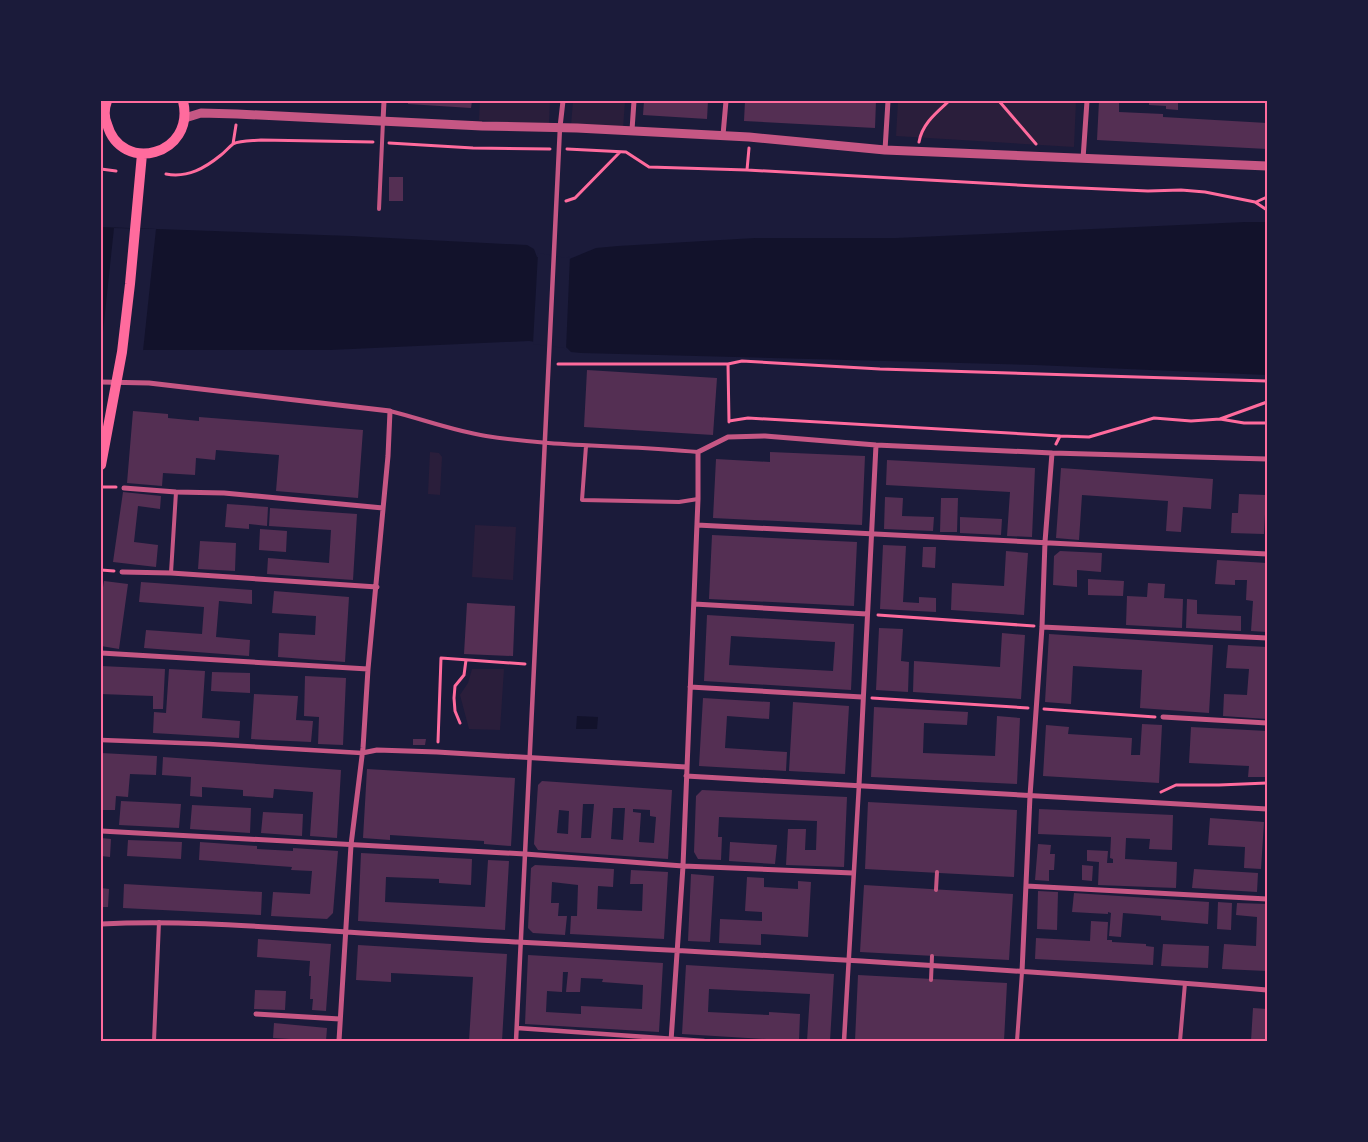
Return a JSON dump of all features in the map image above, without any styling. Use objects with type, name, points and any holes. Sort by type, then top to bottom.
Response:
[{"type":"main road","points":[[107,101],[103,118],[108,131],[117,143],[128,151],[142,154],[154,153],[166,148],[178,135],[185,118],[183,101]]},
{"type":"main road","points":[[101,465],[122,352],[142,154]]},
{"type":"street","points":[[383,121],[384,101]]},
{"type":"street","points":[[516,1041],[533,665],[556,246],[560,127],[563,101]]},
{"type":"street","points":[[632,130],[634,101]]},
{"type":"street","points":[[723,136],[726,101]]},
{"type":"street","points":[[885,150],[888,101]]},
{"type":"street","points":[[1083,159],[1087,101]]},
{"type":"street","points":[[185,118],[201,114],[237,114],[482,126],[632,130],[750,137],[885,150],[1267,166]]},
{"type":"street","points":[[101,382],[160,384],[390,411],[362,753],[351,844],[339,1041]]},
{"type":"street","points":[[671,1040],[679,950],[683,866],[698,499],[698,452],[728,437],[765,436],[876,445],[1052,453],[1267,459]]},
{"type":"street","points":[[844,1041],[876,445]]},
{"type":"street","points":[[1022,972],[1030,796],[1052,453]]},
{"type":"street","points":[[124,488],[224,493],[383,508]]},
{"type":"street","points":[[696,525],[1267,554]]},
{"type":"street","points":[[122,572],[171,573],[376,586]]},
{"type":"street","points":[[694,604],[867,614]]},
{"type":"street","points":[[1042,627],[1267,638]]},
{"type":"street","points":[[101,653],[368,669]]},
{"type":"street","points":[[690,687],[862,697]]},
{"type":"street","points":[[1163,717],[1267,723]]},
{"type":"street","points":[[101,740],[362,753],[377,750],[437,752],[686,767]]},
{"type":"street","points":[[686,776],[1267,809]]},
{"type":"street","points":[[101,830],[525,854],[683,866],[853,873]]},
{"type":"street","points":[[1026,886],[1267,899]]},
{"type":"street","points":[[101,924],[160,922],[252,925],[1106,976],[1267,990]]},
{"type":"street","points":[[256,1014],[340,1019]]},
{"type":"street","points":[[517,1028],[704,1041]]},
{"type":"lane","points":[[379,208],[383,121]]},
{"type":"lane","points":[[390,411],[483,436],[586,446],[698,452]]},
{"type":"lane","points":[[586,446],[582,500],[679,502],[698,499]]},
{"type":"lane","points":[[171,573],[176,492]]},
{"type":"lane","points":[[936,890],[937,872]]},
{"type":"lane","points":[[154,1041],[160,922]]},
{"type":"lane","points":[[930,980],[932,956]]},
{"type":"lane","points":[[1018,1041],[1022,972]]},
{"type":"lane","points":[[1180,1041],[1185,983]]},
{"type":"path","points":[[917,151],[920,135],[930,118],[949,101]]},
{"type":"path","points":[[999,101],[1048,157]]},
{"type":"path","points":[[747,170],[750,137]]},
{"type":"path","points":[[558,203],[575,198],[620,151],[631,154],[649,167],[747,170],[1035,186],[1181,190],[1205,192],[1255,202],[1267,210]]},
{"type":"path","points":[[101,169],[116,171]]},
{"type":"path","points":[[1255,202],[1267,198]]},
{"type":"path","points":[[550,364],[728,364],[742,361],[890,369],[1267,381]]},
{"type":"path","points":[[728,364],[728,437]]},
{"type":"path","points":[[729,421],[748,418],[1089,437],[1154,418],[1191,422],[1220,419],[1267,402]]},
{"type":"path","points":[[1220,419],[1244,423],[1267,423]]},
{"type":"path","points":[[1052,453],[1060,436]]},
{"type":"path","points":[[867,614],[1042,627]]},
{"type":"path","points":[[437,752],[440,658],[533,665]]},
{"type":"path","points":[[460,723],[455,711],[455,686],[464,675],[466,660]]},
{"type":"path","points":[[862,697],[1163,717]]},
{"type":"path","points":[[1152,792],[1161,792],[1176,785],[1219,786],[1267,783]]},
{"type":"shaded area","points":[[480,101],[550,101],[549,125],[479,120]]},
{"type":"shaded area","points":[[573,101],[625,101],[623,128],[571,125]]},
{"type":"shaded area","points":[[898,101],[1076,101],[1074,147],[896,136]]},
{"type":"shaded area","points":[[1267,222],[1267,375],[1035,365],[581,353],[571,352],[565,346],[529,341],[330,350],[101,350],[101,227],[351,236],[527,245],[534,249],[537,257],[567,260],[596,248],[755,238],[896,238]]},
{"type":"shaded area","points":[[430,452],[439,453],[442,457],[440,495],[428,494]]},
{"type":"shaded area","points":[[475,525],[516,527],[513,580],[472,577]]},
{"type":"shaded area","points":[[472,669],[504,669],[500,730],[469,729],[460,695],[468,683]]},
{"type":"shaded area","points":[[577,716],[598,717],[597,729],[576,729]]},
{"type":"pier","points":[[114,228],[156,229],[143,351],[101,351]]},
{"type":"pier","points":[[538,253],[567,258],[570,256],[566,350],[564,348],[533,344]]},
{"type":"building","points":[[408,101],[472,101],[471,108],[408,104]]},
{"type":"building","points":[[644,101],[708,101],[707,119],[643,115]]},
{"type":"building","points":[[745,101],[876,101],[875,128],[744,121]]},
{"type":"building","points":[[1099,101],[1119,101],[1119,112],[1163,114],[1163,117],[1267,123],[1267,149],[1097,140]]},
{"type":"building","points":[[1149,101],[1178,101],[1178,110],[1166,109],[1166,106],[1149,105]]},
{"type":"building","points":[[389,177],[403,177],[403,201],[389,201]]},
{"type":"building","points":[[587,370],[717,378],[713,435],[584,427]]},
{"type":"building","points":[[133,411],[168,414],[168,418],[199,421],[199,417],[363,430],[358,498],[276,491],[279,455],[216,450],[215,460],[196,458],[195,475],[163,473],[162,486],[127,483]]},
{"type":"building","points":[[770,452],[865,456],[862,525],[713,518],[716,459],[770,462]]},
{"type":"building","points":[[887,460],[1035,468],[1032,537],[1007,536],[1010,492],[886,485]]},
{"type":"building","points":[[1061,468],[1213,479],[1211,509],[1183,507],[1181,532],[1166,531],[1168,501],[1082,495],[1079,540],[1056,538]]},
{"type":"building","points":[[123,492],[161,496],[160,509],[138,506],[134,542],[158,545],[156,567],[113,562]]},
{"type":"building","points":[[1239,494],[1266,495],[1264,534],[1231,533],[1232,513],[1238,513]]},
{"type":"building","points":[[885,497],[903,498],[902,516],[934,517],[933,531],[884,529]]},
{"type":"building","points":[[941,498],[958,498],[957,532],[940,532]]},
{"type":"building","points":[[227,504],[268,507],[267,526],[249,524],[249,529],[225,527]]},
{"type":"building","points":[[270,508],[357,514],[353,580],[267,574],[268,558],[329,563],[331,530],[269,526]]},
{"type":"building","points":[[960,517],[1002,519],[1001,535],[960,533]]},
{"type":"building","points":[[260,529],[287,531],[286,552],[259,550]]},
{"type":"building","points":[[712,535],[857,542],[854,606],[709,599]]},
{"type":"building","points":[[200,541],[236,543],[235,571],[198,569]]},
{"type":"building","points":[[883,545],[906,546],[903,602],[919,603],[919,597],[936,598],[936,612],[880,609]]},
{"type":"building","points":[[923,547],[936,547],[935,568],[922,567]]},
{"type":"building","points":[[1006,551],[1028,553],[1024,615],[951,610],[952,583],[1004,586]]},
{"type":"building","points":[[1060,551],[1102,553],[1101,572],[1077,570],[1077,587],[1053,585],[1054,556]]},
{"type":"building","points":[[1217,560],[1267,563],[1267,632],[1251,631],[1253,601],[1246,600],[1247,580],[1235,580],[1235,585],[1215,584]]},
{"type":"building","points":[[1088,579],[1124,581],[1123,596],[1088,595]]},
{"type":"building","points":[[104,581],[128,584],[119,649],[101,646],[101,600]]},
{"type":"building","points":[[141,582],[252,590],[252,604],[219,601],[216,637],[250,640],[249,656],[144,648],[146,630],[202,634],[204,607],[139,602]]},
{"type":"building","points":[[1148,583],[1165,584],[1164,598],[1183,599],[1182,628],[1126,625],[1127,596],[1147,597]]},
{"type":"building","points":[[274,591],[349,597],[345,662],[278,657],[279,633],[315,635],[316,616],[272,613]]},
{"type":"building","points":[[1187,599],[1197,600],[1197,614],[1241,616],[1241,631],[1186,628]]},
{"type":"building","points":[[467,603],[515,606],[513,656],[464,654]]},
{"type":"building","points":[[707,615],[854,624],[851,690],[704,681]],"holes":[[[731,636],[835,642],[833,671],[729,665]]]},
{"type":"building","points":[[879,628],[903,629],[901,661],[909,662],[908,692],[876,690]]},
{"type":"building","points":[[1002,633],[1025,635],[1021,699],[913,692],[914,661],[1000,667]]},
{"type":"building","points":[[1049,634],[1213,645],[1209,713],[1140,708],[1142,670],[1073,666],[1071,704],[1045,702]]},
{"type":"building","points":[[1228,645],[1267,647],[1267,719],[1223,716],[1224,694],[1247,695],[1249,669],[1226,668]]},
{"type":"building","points":[[101,666],[165,669],[163,709],[153,709],[153,696],[101,694]]},
{"type":"building","points":[[169,669],[205,671],[202,718],[240,721],[239,738],[153,733],[154,712],[166,713]]},
{"type":"building","points":[[212,672],[250,673],[250,693],[211,691]]},
{"type":"building","points":[[305,676],[346,678],[343,745],[318,744],[319,717],[304,716]]},
{"type":"building","points":[[254,694],[298,696],[296,720],[313,721],[311,742],[251,739]]},
{"type":"building","points":[[703,698],[770,702],[769,719],[727,716],[725,748],[787,752],[786,771],[699,766]]},
{"type":"building","points":[[793,702],[849,706],[845,774],[789,771]]},
{"type":"building","points":[[874,707],[968,712],[967,725],[924,723],[923,753],[995,756],[997,716],[1020,718],[1017,784],[871,777]]},
{"type":"building","points":[[1142,724],[1162,725],[1159,783],[1043,776],[1046,725],[1069,727],[1068,734],[1132,738],[1131,755],[1140,755]]},
{"type":"building","points":[[1191,727],[1267,731],[1266,777],[1248,777],[1249,766],[1189,763]]},
{"type":"building","points":[[413,739],[426,739],[425,745],[413,745]]},
{"type":"building","points":[[101,753],[157,756],[156,775],[130,774],[128,797],[116,796],[115,810],[101,810]]},
{"type":"building","points":[[163,757],[341,770],[337,838],[310,836],[313,792],[274,789],[273,798],[243,796],[243,790],[202,787],[202,797],[190,796],[191,777],[162,775]]},
{"type":"building","points":[[367,769],[515,778],[511,846],[484,844],[484,841],[390,835],[390,840],[363,838]]},
{"type":"building","points":[[542,781],[672,790],[668,859],[538,850],[534,844],[538,785]],"holes":[[[583,804],[594,804],[591,838],[581,838]],[[613,808],[625,808],[623,840],[611,839]],[[633,809],[650,810],[650,816],[656,817],[654,843],[639,842],[641,813],[633,812]],[[559,810],[569,811],[568,834],[557,833]]]},
{"type":"building","points":[[702,790],[847,797],[844,867],[786,865],[788,829],[806,829],[805,850],[816,850],[817,821],[719,817],[718,837],[722,837],[721,860],[698,859],[694,852],[696,796]]},
{"type":"building","points":[[121,801],[181,804],[179,828],[119,825]]},
{"type":"building","points":[[868,802],[1017,810],[1014,877],[865,869]]},
{"type":"building","points":[[192,805],[251,808],[250,833],[190,829]]},
{"type":"building","points":[[1039,809],[1173,815],[1172,850],[1149,849],[1150,839],[1126,838],[1125,859],[1177,862],[1176,888],[1098,885],[1099,862],[1087,861],[1087,850],[1108,851],[1107,863],[1113,863],[1113,859],[1110,858],[1111,837],[1038,834]]},
{"type":"building","points":[[263,812],[303,814],[302,836],[261,833]]},
{"type":"building","points":[[1210,818],[1264,822],[1261,869],[1244,868],[1245,847],[1208,845]]},
{"type":"building","points":[[101,838],[111,839],[110,857],[101,856]]},
{"type":"building","points":[[128,840],[182,842],[181,859],[127,856]]},
{"type":"building","points":[[200,842],[257,846],[257,849],[293,851],[293,848],[338,851],[333,913],[327,919],[271,916],[273,892],[310,894],[312,871],[291,870],[292,867],[199,860]]},
{"type":"building","points":[[730,842],[777,845],[775,864],[729,861]]},
{"type":"building","points":[[1038,844],[1051,845],[1050,854],[1055,854],[1054,870],[1049,870],[1049,881],[1035,880]]},
{"type":"building","points":[[361,853],[472,859],[471,885],[439,883],[439,879],[386,877],[385,902],[485,907],[488,860],[509,861],[505,930],[358,921]]},
{"type":"building","points":[[535,865],[614,869],[613,887],[598,886],[597,909],[642,911],[643,884],[630,884],[631,870],[668,872],[664,939],[570,934],[571,916],[577,916],[578,885],[552,882],[551,903],[559,903],[558,916],[567,916],[565,935],[533,933],[528,928],[531,868]]},
{"type":"building","points":[[1082,865],[1093,866],[1092,881],[1082,880]]},
{"type":"building","points":[[1194,869],[1258,873],[1257,892],[1192,888]]},
{"type":"building","points":[[691,874],[714,876],[710,942],[688,941]]},
{"type":"building","points":[[747,877],[764,878],[764,887],[798,889],[798,881],[811,882],[808,937],[761,934],[761,945],[719,943],[720,919],[762,921],[762,912],[745,911]]},
{"type":"building","points":[[124,884],[262,892],[261,915],[123,908]]},
{"type":"building","points":[[864,885],[1013,894],[1009,960],[860,952]]},
{"type":"building","points":[[101,888],[109,889],[108,907],[101,907]]},
{"type":"building","points":[[1038,891],[1058,892],[1057,930],[1037,929]]},
{"type":"building","points":[[1074,893],[1209,902],[1208,924],[1161,920],[1161,916],[1123,913],[1121,937],[1109,936],[1111,913],[1072,912]]},
{"type":"building","points":[[1218,902],[1232,903],[1231,930],[1217,929]]},
{"type":"building","points":[[1237,903],[1267,904],[1267,971],[1222,969],[1224,944],[1256,946],[1257,917],[1236,915]]},
{"type":"building","points":[[1091,921],[1108,922],[1107,940],[1146,944],[1146,946],[1154,947],[1153,965],[1035,959],[1036,938],[1090,941]]},
{"type":"building","points":[[258,939],[331,944],[326,1011],[312,1010],[313,999],[310,999],[311,976],[309,976],[310,961],[257,957]]},
{"type":"building","points":[[1163,944],[1209,946],[1208,968],[1161,966]]},
{"type":"building","points":[[358,945],[507,954],[502,1041],[469,1041],[473,977],[391,973],[391,982],[356,980]]},
{"type":"building","points":[[528,955],[663,963],[659,1032],[525,1024]],"holes":[[[563,972],[568,972],[566,992],[580,992],[581,978],[603,979],[602,982],[643,985],[642,1009],[581,1006],[581,1014],[546,1012],[547,991],[562,992]]]},
{"type":"building","points":[[686,965],[834,974],[830,1041],[807,1041],[810,994],[709,989],[708,1012],[769,1015],[769,1012],[800,1014],[799,1041],[682,1034]]},
{"type":"building","points":[[858,975],[1007,983],[1004,1041],[855,1041]]},
{"type":"building","points":[[255,990],[286,991],[285,1010],[254,1009]]},
{"type":"building","points":[[1253,1008],[1267,1009],[1267,1041],[1251,1041]]},
{"type":"building","points":[[274,1023],[327,1028],[326,1041],[273,1038]]}]
